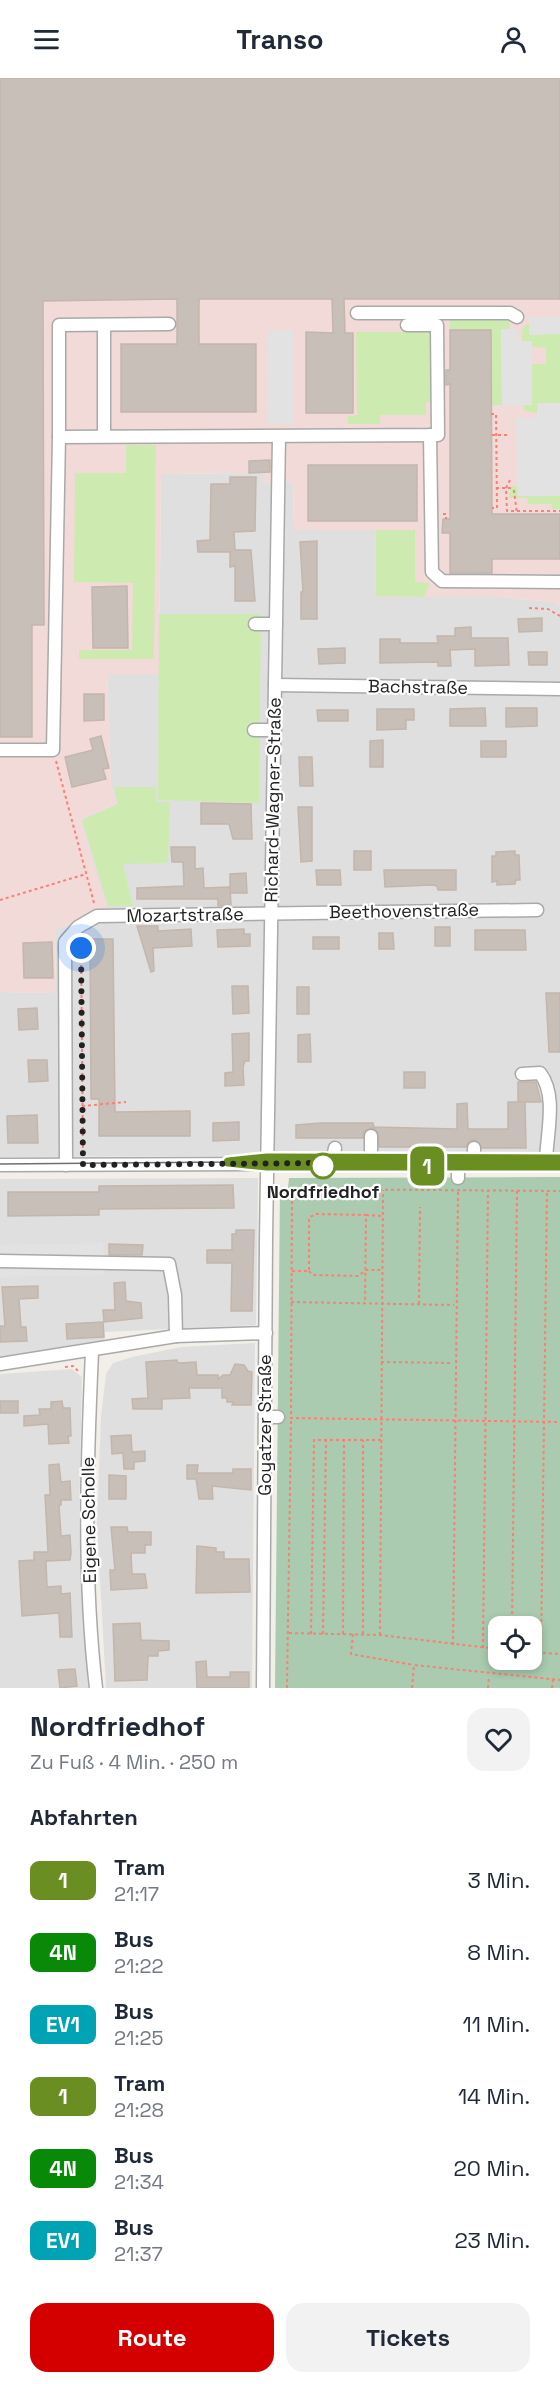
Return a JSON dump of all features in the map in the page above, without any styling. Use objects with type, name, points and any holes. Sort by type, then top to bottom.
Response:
[{"type":"street","points":[[357,313],[510,313],[517,317],[516,304]]},
{"type":"street","points":[[0,750],[53,750],[59,325],[169,324]]},
{"type":"street","points":[[104,325],[104,436]]},
{"type":"street","points":[[59,437],[438,435],[437,325],[407,325]]},
{"type":"street","points":[[430,435],[432,572],[437,578],[442,581],[560,582]]},
{"type":"street","name":"Richard-Wagner-Straße","points":[[267,1163],[279,437]]},
{"type":"street","points":[[255,624],[276,624]]},
{"type":"street","name":"Bachstraße","points":[[275,685],[560,689]]},
{"type":"street","points":[[254,730],[275,730]]},
{"type":"street","name":"Beethovenstraße","points":[[272,913],[537,910]]},
{"type":"street","name":"Mozartstraße","points":[[97,916],[272,913]]},
{"type":"street","points":[[66,1165],[65,942],[81,926],[97,916]]},
{"type":"street","points":[[522,1074],[540,1074],[547,1082],[554,1112],[546,1163]]},
{"type":"street","points":[[371,1136],[371,1163]]},
{"type":"street","points":[[474,1148],[474,1163]]},
{"type":"street","points":[[0,1165],[267,1163],[332,1153],[371,1163],[560,1163]]},
{"type":"street","name":"Goyatzer Straße","points":[[263,1688],[271,1417],[266,1333],[267,1163]]},
{"type":"street","points":[[458,1163],[459,1181]]},
{"type":"street","points":[[0,1261],[169,1264],[175,1295],[176,1336]]},
{"type":"street","points":[[0,1364],[92,1352],[176,1336],[222,1340],[266,1333]]},
{"type":"street","name":"Eigene Scholle","points":[[92,1352],[87,1462],[88,1555],[96,1688]]},
{"type":"path","points":[[491,414],[496,414],[497,435],[496,508],[492,508]]},
{"type":"path","points":[[492,435],[507,435]]},
{"type":"path","points":[[492,469],[497,469]]},
{"type":"path","points":[[510,480],[506,488],[507,511],[560,511]]},
{"type":"path","points":[[492,491],[506,488],[514,491],[517,512]]},
{"type":"path","points":[[529,608],[548,609],[560,616]]},
{"type":"path","points":[[53,750],[97,916]]},
{"type":"path","points":[[0,900],[86,874]]},
{"type":"path","points":[[81,926],[83,1165]]},
{"type":"path","points":[[81,1106],[126,1102]]},
{"type":"path","points":[[453,1645],[454,1363],[459,1181]]},
{"type":"path","points":[[287,1688],[292,1189],[560,1191]]},
{"type":"path","points":[[380,1635],[383,1190]]},
{"type":"path","points":[[483,1648],[488,1191]]},
{"type":"path","points":[[513,1616],[517,1191]]},
{"type":"path","points":[[541,1616],[547,1191]]},
{"type":"path","points":[[419,1304],[420,1207]]},
{"type":"path","points":[[309,1271],[309,1218],[315,1214],[382,1216]]},
{"type":"path","points":[[365,1304],[366,1215]]},
{"type":"path","points":[[292,1271],[309,1271],[313,1275],[358,1276],[366,1270],[382,1270]]},
{"type":"path","points":[[291,1302],[455,1305]]},
{"type":"path","points":[[381,1362],[454,1363]]},
{"type":"path","points":[[271,1417],[560,1422]]},
{"type":"path","points":[[311,1634],[314,1440],[381,1440]]},
{"type":"path","points":[[323,1634],[326,1440]]},
{"type":"path","points":[[342,1634],[344,1440]]},
{"type":"path","points":[[363,1440],[363,1634]]},
{"type":"path","points":[[289,1633],[380,1635],[488,1648]]},
{"type":"path","points":[[353,1634],[351,1654],[490,1675],[560,1680]]},
{"type":"path","points":[[542,1652],[560,1654]]},
{"type":"path","points":[[412,1688],[414,1665]]},
{"type":"path","points":[[488,1688],[490,1675]]},
{"type":"path","points":[[552,1688],[553,1679]]},
{"type":"shaded area","points":[[0,78],[560,78],[560,606],[552,602],[498,597],[375,597],[375,530],[294,530],[293,483],[264,483],[263,473],[161,474],[159,674],[107,674],[111,786],[116,804],[80,819],[108,910],[56,929],[55,993],[0,992]]},
{"type":"shaded area","points":[[529,317],[560,317],[560,334],[529,335]]},
{"type":"shaded area","points":[[501,329],[517,329],[517,341],[532,341],[532,405],[502,405]]},
{"type":"shaded area","points":[[267,330],[293,330],[293,424],[268,424]]},
{"type":"shaded area","points":[[537,403],[560,403],[560,496],[518,496],[516,418],[537,418]]},
{"type":"shaded area","points":[[264,473],[264,483],[293,483],[294,530],[375,530],[375,597],[498,597],[553,602],[560,606],[560,1154],[0,1157],[0,992],[55,993],[56,929],[107,910],[80,819],[116,804],[111,786],[107,674],[159,674],[161,474]]},
{"type":"shaded area","points":[[258,1178],[256,1325],[105,1332],[104,1344],[0,1357],[0,1179]]},
{"type":"shaded area","points":[[103,1243],[105,1275],[0,1277],[0,1245]]},
{"type":"shaded area","points":[[255,1343],[252,1688],[106,1688],[97,1524],[101,1416],[106,1374],[113,1363],[132,1357],[181,1347]]},
{"type":"shaded area","points":[[72,1369],[82,1377],[79,1519],[88,1688],[0,1688],[0,1374]]},
{"type":"green space","points":[[450,317],[509,317],[510,329],[501,329],[502,405],[492,405],[491,330],[450,330]]},
{"type":"green space","points":[[526,324],[529,324],[529,334],[560,334],[560,403],[537,403],[537,413],[525,411],[523,405],[532,404],[532,364],[546,364],[546,348],[532,347],[531,341],[522,341],[522,331]]},
{"type":"green space","points":[[356,332],[433,332],[433,402],[426,402],[426,415],[380,415],[380,424],[348,424],[348,416],[357,415]]},
{"type":"green space","points":[[126,445],[156,445],[154,659],[79,659],[79,650],[132,650],[133,583],[74,582],[75,473],[126,473]]},
{"type":"green space","points":[[511,486],[517,486],[518,496],[560,496],[560,509],[552,509],[552,504],[528,504],[527,498],[509,498]]},
{"type":"green space","points":[[376,530],[415,530],[415,582],[430,583],[424,597],[376,596]]},
{"type":"green space","points":[[159,614],[261,614],[259,803],[158,800]]},
{"type":"green space","points":[[114,787],[156,787],[156,802],[170,802],[168,863],[123,864],[133,906],[108,906],[82,820],[118,804]]},
{"type":"green space","name":"Nordfriedhof","points":[[560,1177],[560,1688],[275,1688],[280,1188],[288,1188],[289,1178]]},
{"type":"building","points":[[0,78],[560,78],[560,299],[344,299],[345,333],[353,333],[353,413],[306,413],[306,332],[333,333],[332,299],[199,299],[199,344],[256,344],[256,412],[121,412],[121,344],[177,344],[177,299],[43,301],[44,625],[32,625],[32,737],[0,737]]},
{"type":"building","points":[[450,330],[491,330],[492,514],[560,514],[560,559],[492,559],[492,573],[450,573],[450,533],[442,533],[443,519],[450,519],[450,384],[446,385],[446,370],[450,370]]},
{"type":"building","points":[[270,460],[270,472],[249,473],[249,461]]},
{"type":"building","points":[[308,465],[417,465],[417,521],[308,521]]},
{"type":"building","points":[[230,477],[256,477],[255,531],[234,532],[235,550],[251,550],[255,601],[235,601],[235,566],[230,567],[230,552],[198,552],[197,541],[210,540],[211,484],[230,484]]},
{"type":"building","points":[[317,541],[317,619],[301,619],[301,592],[303,592],[300,542]]},
{"type":"building","points":[[127,586],[128,648],[93,648],[92,587]]},
{"type":"building","points":[[542,618],[542,631],[519,632],[518,619]]},
{"type":"building","points":[[471,627],[471,638],[508,638],[509,665],[475,666],[475,649],[450,650],[451,666],[438,666],[438,662],[380,663],[380,639],[400,639],[400,643],[438,643],[437,636],[455,636],[455,628]]},
{"type":"building","points":[[345,648],[345,663],[319,664],[318,649]]},
{"type":"building","points":[[528,652],[547,652],[547,665],[529,665]]},
{"type":"building","points":[[84,694],[104,694],[104,720],[84,721]]},
{"type":"building","points":[[485,708],[486,726],[450,726],[450,709]]},
{"type":"building","points":[[506,708],[537,708],[537,726],[506,727]]},
{"type":"building","points":[[377,709],[414,709],[414,720],[406,720],[406,729],[377,730]]},
{"type":"building","points":[[317,710],[348,710],[348,721],[318,721]]},
{"type":"building","points":[[101,736],[109,768],[103,769],[106,779],[72,787],[65,757],[93,750],[90,739]]},
{"type":"building","points":[[383,740],[383,767],[370,767],[370,741]]},
{"type":"building","points":[[481,741],[506,741],[506,757],[481,757]]},
{"type":"building","points":[[299,757],[312,757],[313,786],[300,786]]},
{"type":"building","points":[[201,803],[251,804],[252,839],[233,839],[229,824],[201,824]]},
{"type":"building","points":[[298,807],[312,807],[312,861],[301,862]]},
{"type":"building","points":[[171,847],[195,847],[195,869],[203,868],[204,888],[230,887],[231,905],[218,906],[218,899],[137,899],[137,888],[184,886],[183,862],[172,862]]},
{"type":"building","points":[[354,851],[371,851],[371,870],[354,870]]},
{"type":"building","points":[[515,851],[515,855],[519,855],[520,880],[516,880],[515,884],[497,885],[497,881],[492,882],[492,856],[496,856],[496,852]]},
{"type":"building","points":[[316,870],[340,870],[341,885],[317,885]]},
{"type":"building","points":[[384,870],[456,870],[456,890],[438,890],[437,886],[432,885],[385,887]]},
{"type":"building","points":[[246,873],[247,893],[230,893],[230,874]]},
{"type":"building","points":[[137,926],[158,926],[158,931],[191,929],[192,946],[153,948],[154,971],[151,972]]},
{"type":"building","points":[[435,927],[450,927],[450,946],[435,946]]},
{"type":"building","points":[[244,929],[244,934],[250,934],[250,946],[218,947],[217,930]]},
{"type":"building","points":[[475,930],[525,930],[526,950],[475,950]]},
{"type":"building","points":[[379,933],[393,933],[394,949],[379,949]]},
{"type":"building","points":[[313,937],[339,937],[339,949],[313,949]]},
{"type":"building","points":[[90,939],[113,939],[115,1112],[190,1111],[190,1136],[99,1136],[99,1099],[91,1099]]},
{"type":"building","points":[[52,942],[53,978],[24,978],[23,943]]},
{"type":"building","points":[[232,986],[248,986],[249,1013],[233,1014]]},
{"type":"building","points":[[297,987],[309,987],[309,1014],[297,1014]]},
{"type":"building","points":[[546,993],[560,993],[560,1052],[549,1052]]},
{"type":"building","points":[[37,1008],[38,1029],[19,1030],[18,1009]]},
{"type":"building","points":[[249,1033],[249,1061],[245,1061],[243,1067],[244,1085],[225,1086],[225,1073],[233,1072],[232,1034]]},
{"type":"building","points":[[310,1034],[311,1062],[298,1062],[298,1035]]},
{"type":"building","points":[[28,1060],[47,1060],[48,1081],[29,1082]]},
{"type":"building","points":[[404,1072],[425,1072],[425,1088],[404,1088]]},
{"type":"building","points":[[518,1082],[536,1082],[541,1102],[518,1102]]},
{"type":"building","points":[[508,1102],[525,1102],[526,1148],[482,1148],[475,1140],[469,1141],[466,1147],[379,1147],[378,1132],[372,1128],[364,1131],[363,1138],[296,1138],[296,1125],[321,1123],[373,1123],[374,1127],[457,1129],[457,1104],[467,1103],[468,1129],[508,1129]]},
{"type":"building","points":[[37,1115],[38,1143],[8,1143],[7,1116]]},
{"type":"building","points":[[239,1122],[239,1140],[213,1141],[213,1123]]},
{"type":"building","points":[[233,1185],[234,1208],[99,1209],[99,1215],[8,1216],[8,1192],[99,1192],[99,1186]]},
{"type":"building","points":[[236,1230],[254,1230],[252,1311],[231,1311],[232,1263],[207,1263],[207,1250],[232,1250],[232,1234],[236,1234]]},
{"type":"building","points":[[109,1244],[143,1245],[142,1255],[109,1255]]},
{"type":"building","points":[[125,1282],[126,1301],[141,1303],[142,1318],[104,1322],[103,1310],[115,1310],[114,1283]]},
{"type":"building","points":[[38,1286],[38,1298],[19,1299],[21,1327],[26,1327],[27,1341],[0,1342],[0,1326],[5,1326],[2,1287]]},
{"type":"building","points":[[103,1322],[104,1337],[67,1339],[66,1324]]},
{"type":"building","points":[[177,1360],[178,1363],[196,1362],[197,1375],[218,1375],[218,1379],[223,1375],[230,1375],[235,1364],[244,1365],[248,1371],[252,1372],[251,1405],[232,1405],[233,1402],[227,1402],[227,1398],[222,1398],[222,1388],[189,1388],[190,1398],[162,1399],[162,1409],[133,1409],[132,1399],[148,1398],[146,1362]]},
{"type":"building","points":[[0,1401],[18,1401],[18,1413],[0,1413]]},
{"type":"building","points":[[62,1401],[63,1408],[70,1408],[69,1443],[49,1444],[48,1424],[24,1426],[24,1416],[40,1415],[39,1409],[51,1409],[51,1402]]},
{"type":"building","points":[[131,1435],[132,1452],[145,1451],[145,1461],[134,1462],[134,1469],[124,1469],[123,1453],[112,1454],[111,1436]]},
{"type":"building","points":[[59,1464],[61,1482],[70,1481],[71,1500],[61,1500],[61,1505],[59,1505],[61,1536],[70,1535],[71,1553],[70,1560],[46,1561],[47,1587],[61,1586],[61,1594],[70,1593],[72,1637],[60,1637],[59,1613],[22,1616],[19,1561],[34,1560],[34,1552],[48,1552],[45,1495],[50,1495],[49,1465]]},
{"type":"building","points":[[187,1465],[198,1465],[197,1473],[233,1473],[233,1469],[251,1469],[251,1490],[212,1486],[213,1499],[199,1499],[196,1479],[187,1479]]},
{"type":"building","points":[[109,1475],[126,1476],[126,1499],[109,1499]]},
{"type":"building","points":[[111,1527],[127,1527],[128,1532],[151,1532],[151,1545],[145,1545],[145,1553],[131,1553],[132,1574],[145,1574],[147,1588],[111,1590],[110,1570],[115,1570]]},
{"type":"building","points":[[197,1546],[216,1548],[216,1552],[224,1552],[224,1559],[249,1559],[250,1592],[196,1593]]},
{"type":"building","points":[[140,1623],[141,1640],[169,1641],[169,1650],[158,1651],[158,1656],[148,1656],[147,1680],[115,1681],[113,1624]]},
{"type":"building","points":[[206,1661],[207,1677],[230,1677],[230,1672],[249,1672],[249,1688],[197,1688],[196,1662]]},
{"type":"building","points":[[75,1669],[77,1686],[60,1688],[58,1670]]},
{"type":"tram line","points":[[0,1164],[228,1162],[267,1158],[560,1159]]},
{"type":"tram line","name":"1","points":[[560,1159],[267,1158],[228,1162],[267,1166],[560,1166]]},
{"type":"place","name":"Nordfriedhof","points":[[323,1166]]},
{"type":"route","points":[[81,948],[83,1165],[323,1163],[323,1166]]}]
